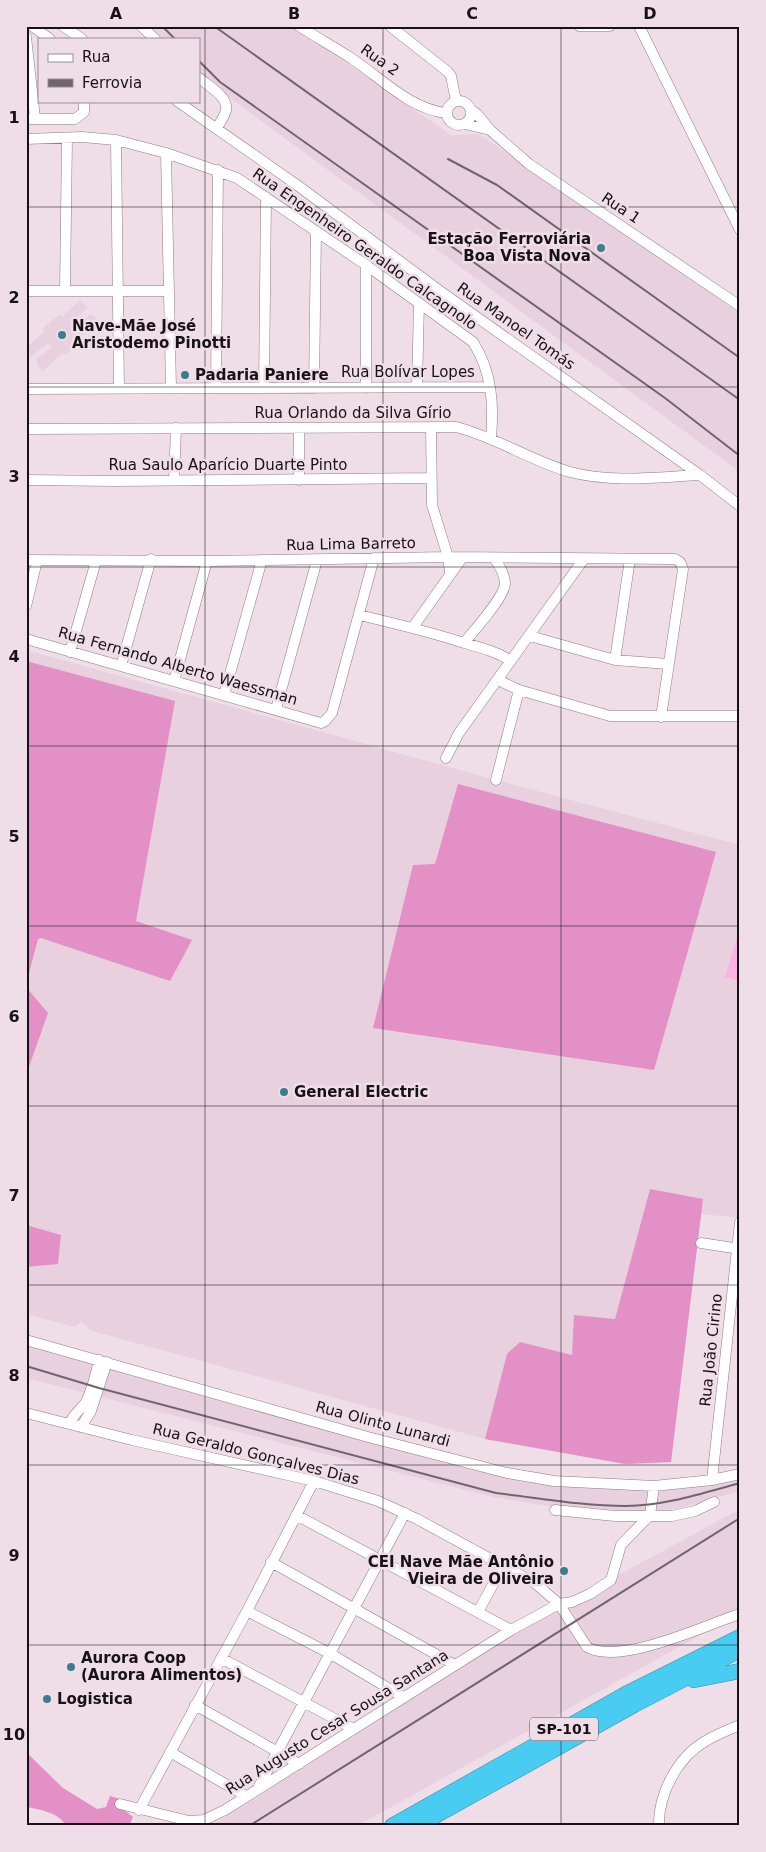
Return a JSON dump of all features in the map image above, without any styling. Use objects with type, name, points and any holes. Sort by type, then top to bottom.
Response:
[{"type":"highway","name":"SP-101","points":[[392,1826],[626,1694],[740,1638]]},
{"type":"highway","name":"SP-101","points":[[417,1826],[666,1688],[740,1650]]},
{"type":"highway","points":[[666,1688],[714,1675],[740,1671]]},
{"type":"street","points":[[32,26],[49,38]]},
{"type":"street","points":[[63,26],[81,38]]},
{"type":"street","points":[[141,26],[154,38]]},
{"type":"street","name":"Rua 2","points":[[299,26],[351,58],[416,104],[433,112],[446,113]]},
{"type":"street","points":[[390,26],[448,72],[451,76],[456,101]]},
{"type":"street","points":[[579,26],[610,26]]},
{"type":"street","points":[[639,26],[740,230]]},
{"type":"street","points":[[26,37],[31,118],[75,119],[84,112],[84,102]]},
{"type":"street","points":[[200,79],[220,96],[226,105],[227,110],[218,128]]},
{"type":"street","points":[[456,101],[467,104],[470,109],[469,120],[465,124],[453,124],[446,113],[449,106],[456,101]]},
{"type":"street","name":"Rua Manoel Tomás","points":[[179,102],[218,128],[440,291],[700,475],[740,506]]},
{"type":"street","name":"Rua 1","points":[[470,109],[477,114],[490,130],[529,164],[740,306]]},
{"type":"street","name":"Rua 1","points":[[465,124],[490,130]]},
{"type":"street","points":[[65,290],[67,138]]},
{"type":"street","name":"Rua Engenheiro Geraldo Calcagnolo","points":[[26,140],[67,138],[116,140],[166,153],[237,178],[366,265],[473,342],[483,357],[490,387],[493,417],[491,438]]},
{"type":"street","points":[[116,140],[119,388]]},
{"type":"street","points":[[166,153],[171,387]]},
{"type":"street","points":[[216,388],[218,170]]},
{"type":"street","points":[[264,387],[266,197]]},
{"type":"street","points":[[314,388],[316,231]]},
{"type":"street","points":[[366,265],[366,388]]},
{"type":"street","points":[[26,291],[169,291]]},
{"type":"street","points":[[417,387],[419,303]]},
{"type":"street","name":"Rua Bolívar Lopes","points":[[26,389],[490,387]]},
{"type":"street","points":[[431,427],[432,505],[448,557],[450,572]]},
{"type":"street","name":"Rua Orlando da Silva Gírio","points":[[26,429],[456,427],[491,438],[568,472],[592,477],[624,478],[700,475]]},
{"type":"street","points":[[174,480],[176,428]]},
{"type":"street","points":[[299,429],[299,480]]},
{"type":"street","name":"Rua Saulo Aparício Duarte Pinto","points":[[26,480],[431,478]]},
{"type":"street","name":"Rua Lima Barreto","points":[[32,560],[96,561],[151,559],[207,561],[448,557],[499,562],[675,559],[680,562],[683,569],[668,664]]},
{"type":"street","points":[[374,558],[358,615],[413,627],[501,654],[511,661]]},
{"type":"street","points":[[413,627],[450,572],[462,558]]},
{"type":"street","points":[[121,666],[151,559]]},
{"type":"street","points":[[615,660],[630,559]]},
{"type":"street","points":[[26,606],[32,560]]},
{"type":"street","points":[[224,695],[262,560]]},
{"type":"street","points":[[276,709],[317,560]]},
{"type":"street","points":[[446,758],[459,733],[584,560]]},
{"type":"street","points":[[70,652],[96,561]]},
{"type":"street","points":[[174,681],[207,561]]},
{"type":"street","points":[[464,643],[504,589],[504,577],[499,562]]},
{"type":"street","name":"Rua Fernando Alberto Waessman","points":[[26,639],[321,723],[326,721],[332,713],[358,615]]},
{"type":"street","points":[[530,636],[615,660],[668,664],[661,717]]},
{"type":"street","points":[[498,680],[519,690],[610,716],[740,716]]},
{"type":"street","points":[[496,780],[519,690]]},
{"type":"street","name":"Rua João Cirino","points":[[712,1480],[740,1222]]},
{"type":"street","points":[[701,1243],[738,1249]]},
{"type":"street","name":"Rua Olinto Lunardi","points":[[26,1340],[368,1437],[507,1473],[554,1481],[654,1486],[712,1480],[740,1474]]},
{"type":"street","points":[[70,1424],[87,1398],[103,1361]]},
{"type":"street","points":[[84,1422],[103,1361]]},
{"type":"street","name":"Rua Geraldo Gonçalves Dias","points":[[26,1413],[70,1424],[84,1422]]},
{"type":"street","name":"Rua Geraldo Gonçalves Dias","points":[[48,1417],[66,1417],[75,1414],[98,1431],[314,1480],[350,1491],[405,1513],[504,1564],[535,1583],[559,1604],[587,1647],[594,1651],[605,1652],[668,1641],[740,1614]]},
{"type":"street","points":[[139,1810],[247,1611],[314,1480]]},
{"type":"street","points":[[650,1515],[654,1486]]},
{"type":"street","points":[[555,1510],[615,1516],[672,1516],[695,1511],[714,1502]]},
{"type":"street","points":[[257,1790],[405,1513]]},
{"type":"street","points":[[296,1515],[378,1561],[511,1630]]},
{"type":"street","name":"Rua Augusto Cesar Sousa Santana","points":[[120,1804],[189,1821],[204,1820],[257,1790],[352,1728],[511,1630],[559,1604],[572,1602],[611,1580],[621,1544],[650,1515]]},
{"type":"street","points":[[271,1562],[455,1665]]},
{"type":"street","points":[[478,1612],[504,1564]]},
{"type":"street","points":[[247,1611],[331,1654],[403,1697]]},
{"type":"street","points":[[221,1658],[352,1728]]},
{"type":"street","points":[[195,1705],[278,1750],[299,1764]]},
{"type":"street","points":[[659,1826],[660,1806],[668,1783],[690,1754],[703,1742],[740,1725]]},
{"type":"street","points":[[170,1752],[246,1796]]},
{"type":"shaded area","points":[[145,26],[294,26],[451,135],[479,134],[740,313],[740,472],[208,82],[200,74],[200,38],[158,38]]},
{"type":"shaded area","name":"Nave-Mãe José Aristodemo Pinotti","points":[[80,300],[88,307],[69,325],[73,329],[91,314],[99,321],[79,338],[82,341],[66,355],[62,353],[43,371],[37,365],[37,359],[52,347],[48,343],[31,357],[26,348],[44,332],[42,329],[60,314],[62,317]]},
{"type":"shaded area","name":"General Electric","points":[[26,650],[496,780],[740,845],[740,1218],[701,1214],[671,1462],[625,1464],[485,1439],[92,1331],[81,1322],[75,1327],[26,1314]]},
{"type":"shaded area","points":[[26,661],[175,701],[136,921],[192,940],[170,981],[41,938],[38,939],[26,985]]},
{"type":"shaded area","points":[[458,784],[716,852],[654,1070],[373,1028],[413,865],[435,864]]},
{"type":"shaded area","points":[[740,928],[740,981],[725,977]]},
{"type":"shaded area","points":[[26,987],[48,1013],[26,1075]]},
{"type":"shaded area","points":[[650,1189],[703,1199],[671,1462],[625,1464],[485,1439],[507,1354],[520,1342],[572,1355],[574,1315],[615,1319]]},
{"type":"shaded area","points":[[26,1225],[61,1235],[58,1264],[26,1267]]},
{"type":"shaded area","points":[[26,1340],[507,1473],[654,1486],[740,1474],[740,1491],[676,1509],[644,1511],[555,1507],[493,1497],[26,1378]]},
{"type":"shaded area","points":[[740,1509],[740,1613],[357,1826],[211,1826],[545,1615]]},
{"type":"shaded area","points":[[26,1752],[63,1788],[97,1809],[106,1807],[110,1796],[133,1803],[123,1809],[133,1817],[129,1826],[66,1826],[54,1815],[43,1810],[26,1807]]},
{"type":"railway","points":[[162,26],[174,38]]},
{"type":"railway","points":[[214,26],[740,400]]},
{"type":"railway","points":[[200,62],[220,82],[665,398],[740,456]]},
{"type":"railway","points":[[448,159],[497,185],[740,358]]},
{"type":"railway","points":[[26,1366],[99,1388],[496,1493],[594,1505],[626,1506],[655,1504],[740,1483]]},
{"type":"railway","points":[[249,1826],[740,1518]]},
{"type":"place","name":"Estação Ferroviária Boa Vista Nova","points":[[601,248]]},
{"type":"place","name":"Nave-Mãe José Aristodemo Pinotti","points":[[62,335]]},
{"type":"place","name":"Padaria Paniere","points":[[185,375]]},
{"type":"place","name":"General Electric","points":[[284,1092]]},
{"type":"place","name":"CEI Nave Mãe Antônio Vieira de Oliveira","points":[[564,1571]]},
{"type":"place","name":"Aurora Coop (Aurora Alimentos)","points":[[71,1667]]},
{"type":"place","name":"Logistica","points":[[47,1699]]}]
